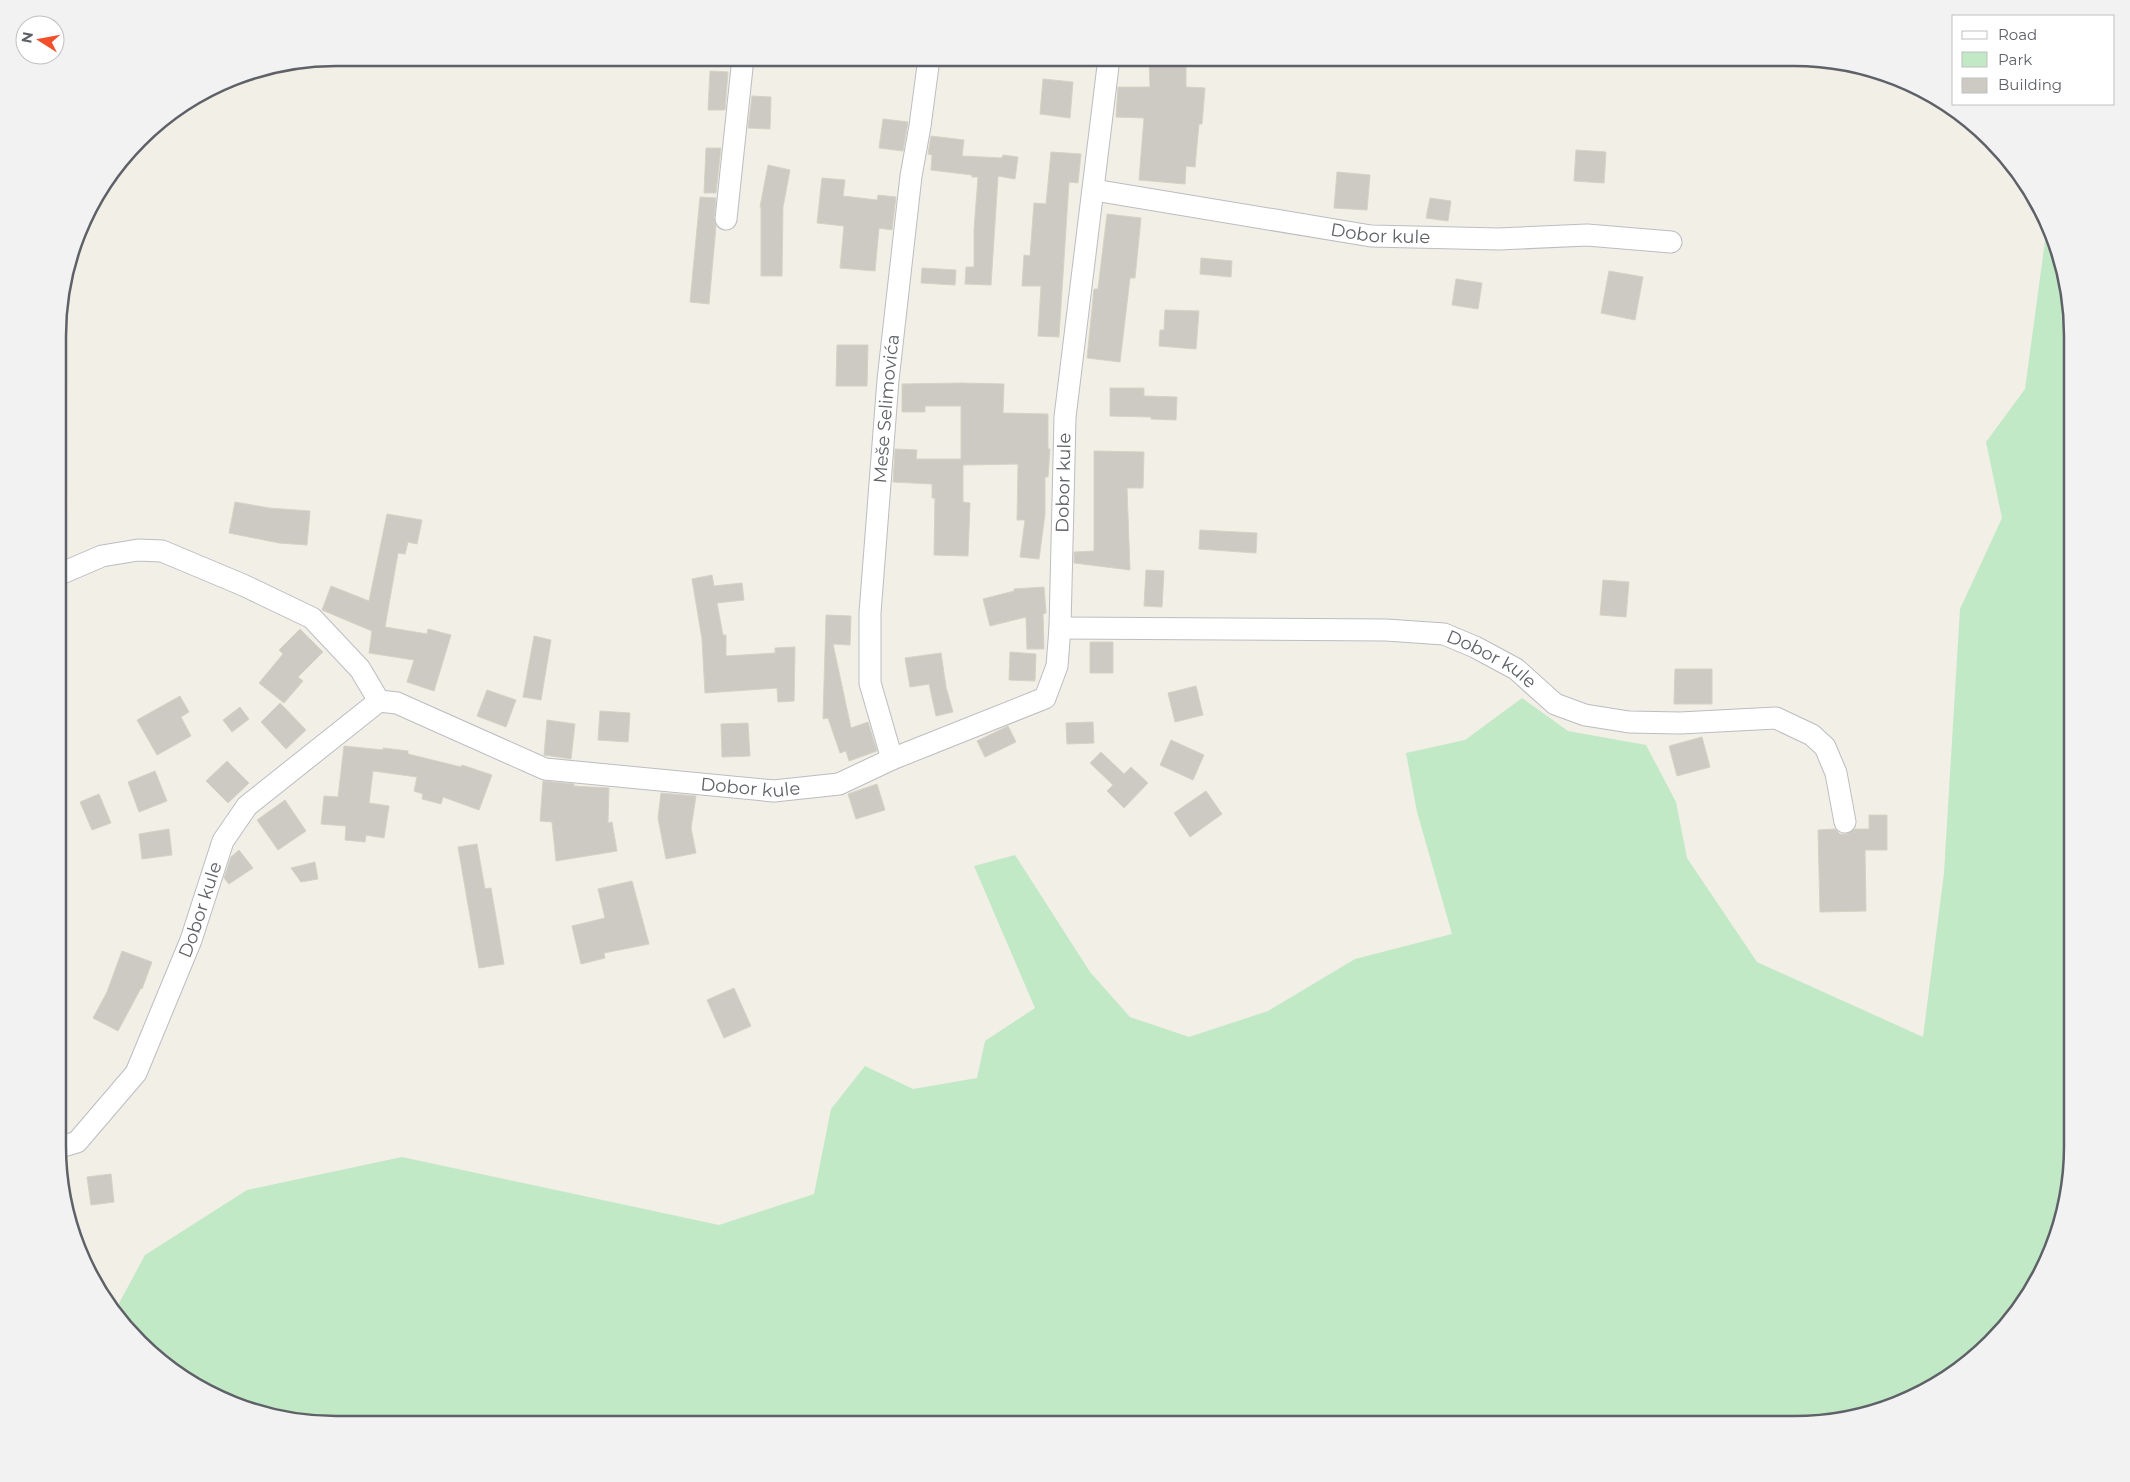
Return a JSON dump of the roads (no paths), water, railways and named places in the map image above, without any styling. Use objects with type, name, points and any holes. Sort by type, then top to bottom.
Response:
[{"type":"street","points":[[726,219],[742,66]]},
{"type":"street","name":"Meše Selimovića","points":[[892,759],[870,683],[870,612],[889,370],[911,176],[928,66]]},
{"type":"street","name":"Dobor kule","points":[[66,1145],[76,1142],[136,1073],[191,940],[223,841],[247,806],[379,701],[397,703],[545,769],[774,791],[839,784],[892,759],[1045,698],[1057,666],[1060,628],[1065,417],[1108,66]]},
{"type":"street","name":"Dobor kule","points":[[1094,190],[1371,236],[1499,239],[1588,236],[1671,242]]},
{"type":"street","points":[[66,571],[102,556],[138,550],[162,551],[312,618],[360,669],[379,701]]},
{"type":"street","name":"Dobor kule","points":[[1060,628],[1386,630],[1444,634],[1475,647],[1516,669],[1555,704],[1585,715],[1629,722],[1680,723],[1776,718],[1812,734],[1825,747],[1836,773],[1844,822]]}]
